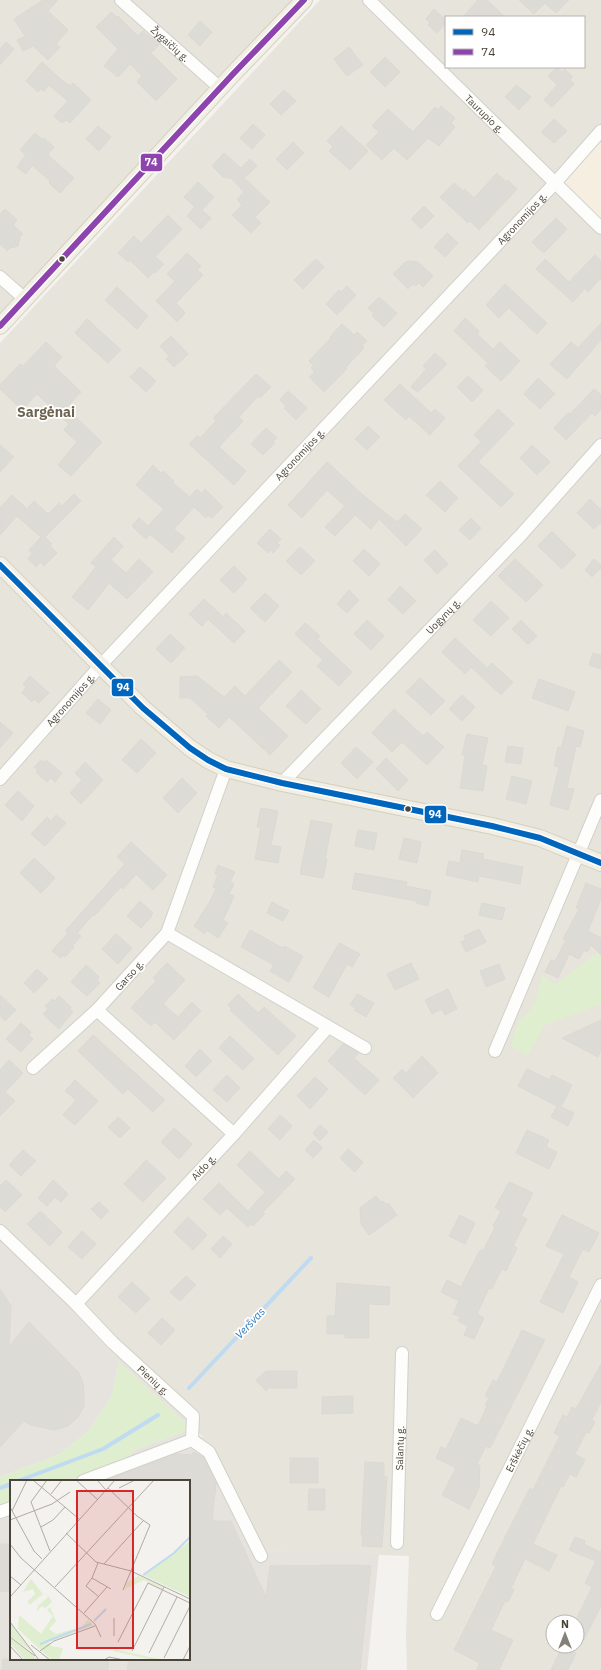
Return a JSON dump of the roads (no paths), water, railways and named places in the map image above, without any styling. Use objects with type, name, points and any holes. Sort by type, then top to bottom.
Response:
[{"type":"main road","points":[[0,326],[220,88],[304,0]]},
{"type":"main road","points":[[0,565],[143,708],[190,748],[208,760],[226,769],[282,784],[492,826],[540,838],[580,853],[601,863]]},
{"type":"street","name":"Žygaičių g.","points":[[121,0],[220,88]]},
{"type":"street","name":"Taurupio g.","points":[[368,0],[601,228]]},
{"type":"street","name":"Agronomijos g.","points":[[0,779],[100,666],[555,182],[601,131]]},
{"type":"street","points":[[0,277],[25,299]]},
{"type":"street","name":"Uogynų g.","points":[[282,784],[520,536],[601,444]]},
{"type":"street","name":"Garso g.","points":[[33,1068],[97,1010],[168,933],[226,769]]},
{"type":"street","points":[[495,1051],[580,853],[601,800]]},
{"type":"street","points":[[168,933],[365,1048]]},
{"type":"street","points":[[97,1010],[234,1134]]},
{"type":"street","name":"Aido g.","points":[[76,1304],[234,1134],[328,1027]]},
{"type":"street","name":"Pienių g.","points":[[0,1231],[76,1304],[113,1343],[193,1416],[192,1440]]},
{"type":"street","name":"Erškėčių g.","points":[[437,1614],[601,1285]]},
{"type":"street","name":"Salantų g.","points":[[397,1543],[402,1353]]},
{"type":"street","points":[[87,1480],[192,1440],[209,1452],[261,1556]]},
{"type":"street","points":[[0,1512],[10,1508]]},
{"type":"waterway","name":"Veršvas","points":[[189,1388],[311,1258]]},
{"type":"waterway","name":"Veršvas","points":[[21,1480],[103,1449],[158,1415]]},
{"type":"waterway","name":"Veršvas","points":[[0,1488],[10,1484]]},
{"type":"district","name":"Sargėnai","points":[[46,412]]}]
